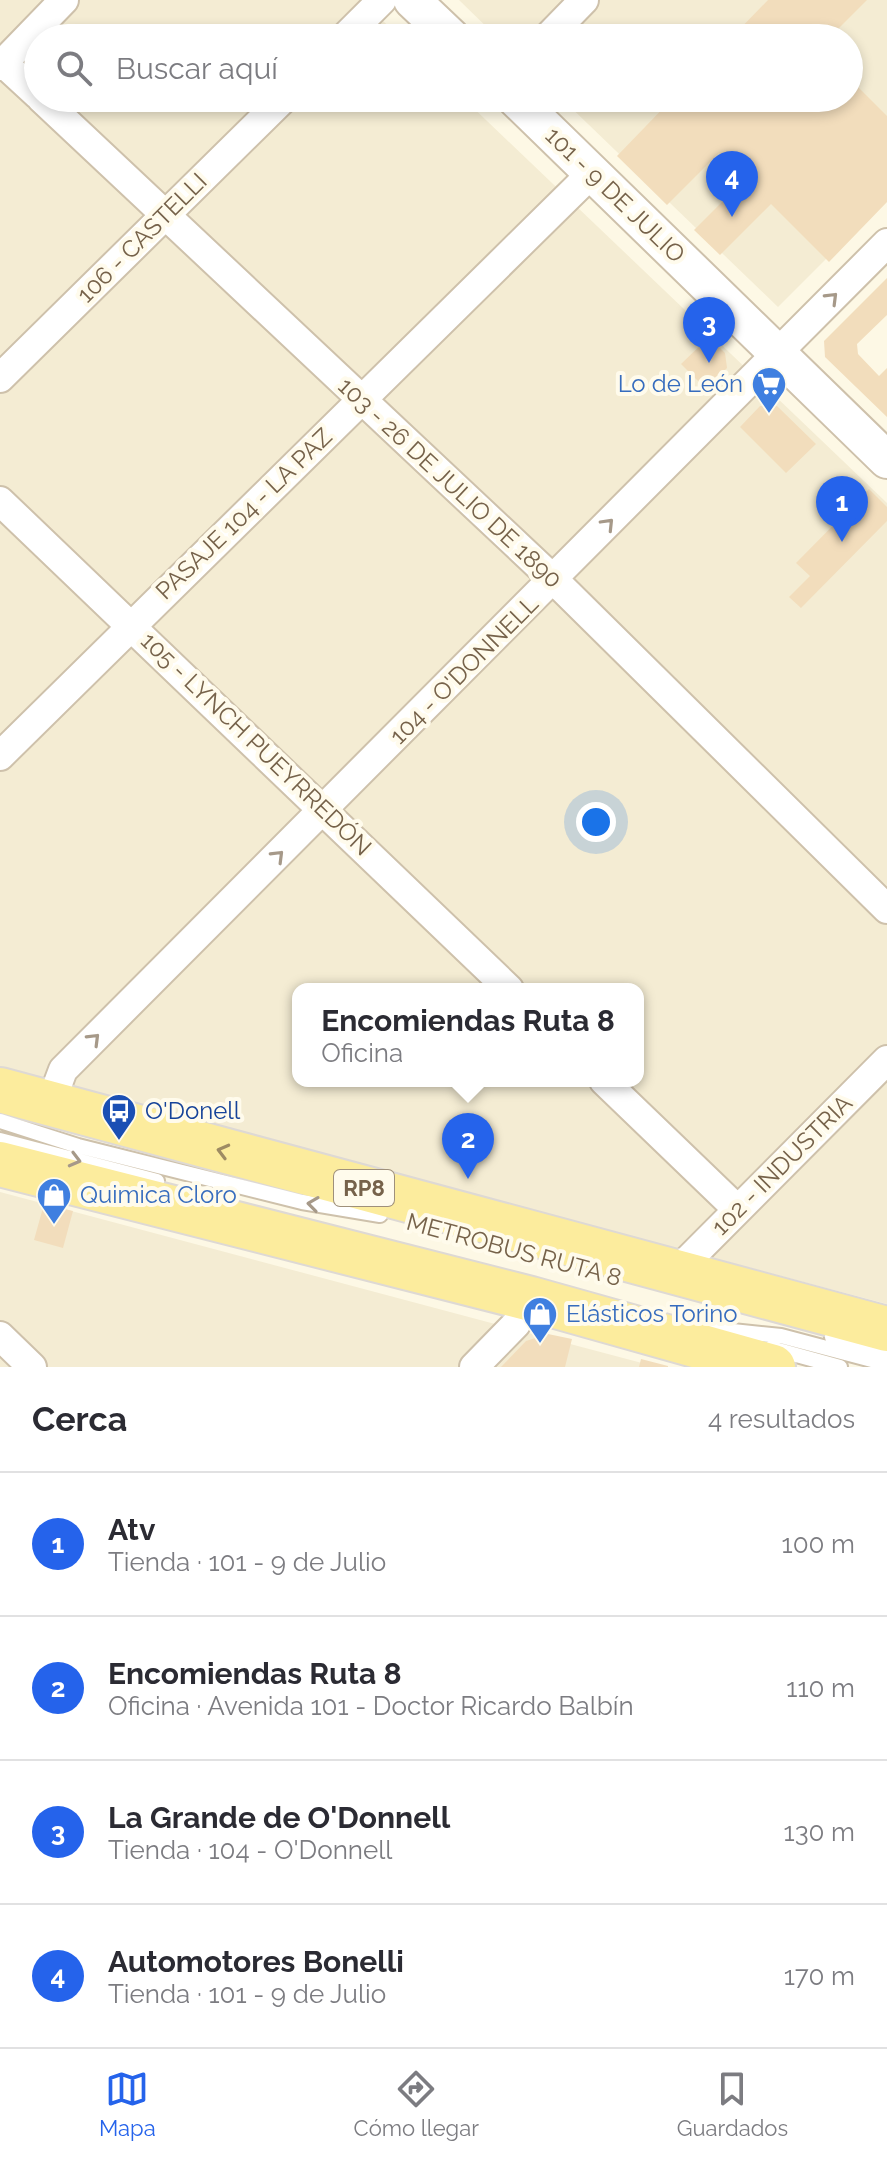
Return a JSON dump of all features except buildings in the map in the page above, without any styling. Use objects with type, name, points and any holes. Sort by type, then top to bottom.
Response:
[{"type":"main road","name":"RP8","points":[[0,1090],[669,1279],[887,1329]]},
{"type":"main road","points":[[0,1164],[531,1299],[773,1367]]},
{"type":"street","points":[[40,24],[64,0]]},
{"type":"street","points":[[358,24],[382,0]]},
{"type":"street","points":[[412,0],[437,24]]},
{"type":"street","points":[[561,24],[584,0]]},
{"type":"street","points":[[1,63],[24,40]]},
{"type":"street","name":"103 - 26 DE JULIO DE 1890","points":[[1,63],[24,83]]},
{"type":"street","name":"103 - 26 DE JULIO DE 1890","points":[[56,112],[554,580],[887,909]]},
{"type":"street","name":"106 - CASTELLI","points":[[0,378],[270,112]]},
{"type":"street","name":"101 - 9 DE JULIO","points":[[529,112],[887,460]]},
{"type":"street","name":"PASAJE 104 - LA PAZ","points":[[0,756],[592,173]]},
{"type":"street","name":"104 - O'DONNELL","points":[[51,1102],[63,1070],[887,243]]},
{"type":"street","name":"105 - LYNCH PUEYRREDÓN","points":[[0,501],[132,624],[503,983]]},
{"type":"street","name":"102 - INDUSTRIA","points":[[669,1279],[887,1060]]},
{"type":"street","points":[[610,1087],[737,1209]]},
{"type":"street","points":[[474,1367],[516,1324],[531,1299]]},
{"type":"street","points":[[0,1336],[32,1367]]},
{"type":"lane","name":"METROBUS RUTA 8","points":[[0,1121],[78,1146],[271,1195],[393,1218]]},
{"type":"lane","points":[[0,1140],[195,1192]]},
{"type":"lane","points":[[766,1318],[887,1352]]},
{"type":"lane","points":[[685,1324],[840,1367]]},
{"type":"lane","points":[[700,1328],[781,1336],[887,1364]]},
{"type":"shaded area","points":[[0,0],[361,0],[386,24],[24,24],[24,112],[478,112],[887,503],[887,1304],[0,1069]]},
{"type":"shaded area","points":[[459,0],[887,0],[887,198],[778,307],[576,112],[863,112],[863,24],[484,24]]},
{"type":"shaded area","points":[[0,1192],[465,1316],[657,1367],[0,1367]]},
{"type":"place","name":"Automotores Bonelli","points":[[732,217]]},
{"type":"place","name":"La Grande de O'Donnell","points":[[709,363]]},
{"type":"place","name":"Lo de León","points":[[769,415]]},
{"type":"place","name":"Atv","points":[[842,542]]},
{"type":"place","name":"O'Donell","points":[[119,1142]]},
{"type":"place","name":"Encomiendas Ruta 8","points":[[468,1179]]},
{"type":"place","name":"Quimica Cloro","points":[[54,1226]]},
{"type":"place","name":"Elásticos Torino","points":[[540,1345]]}]
